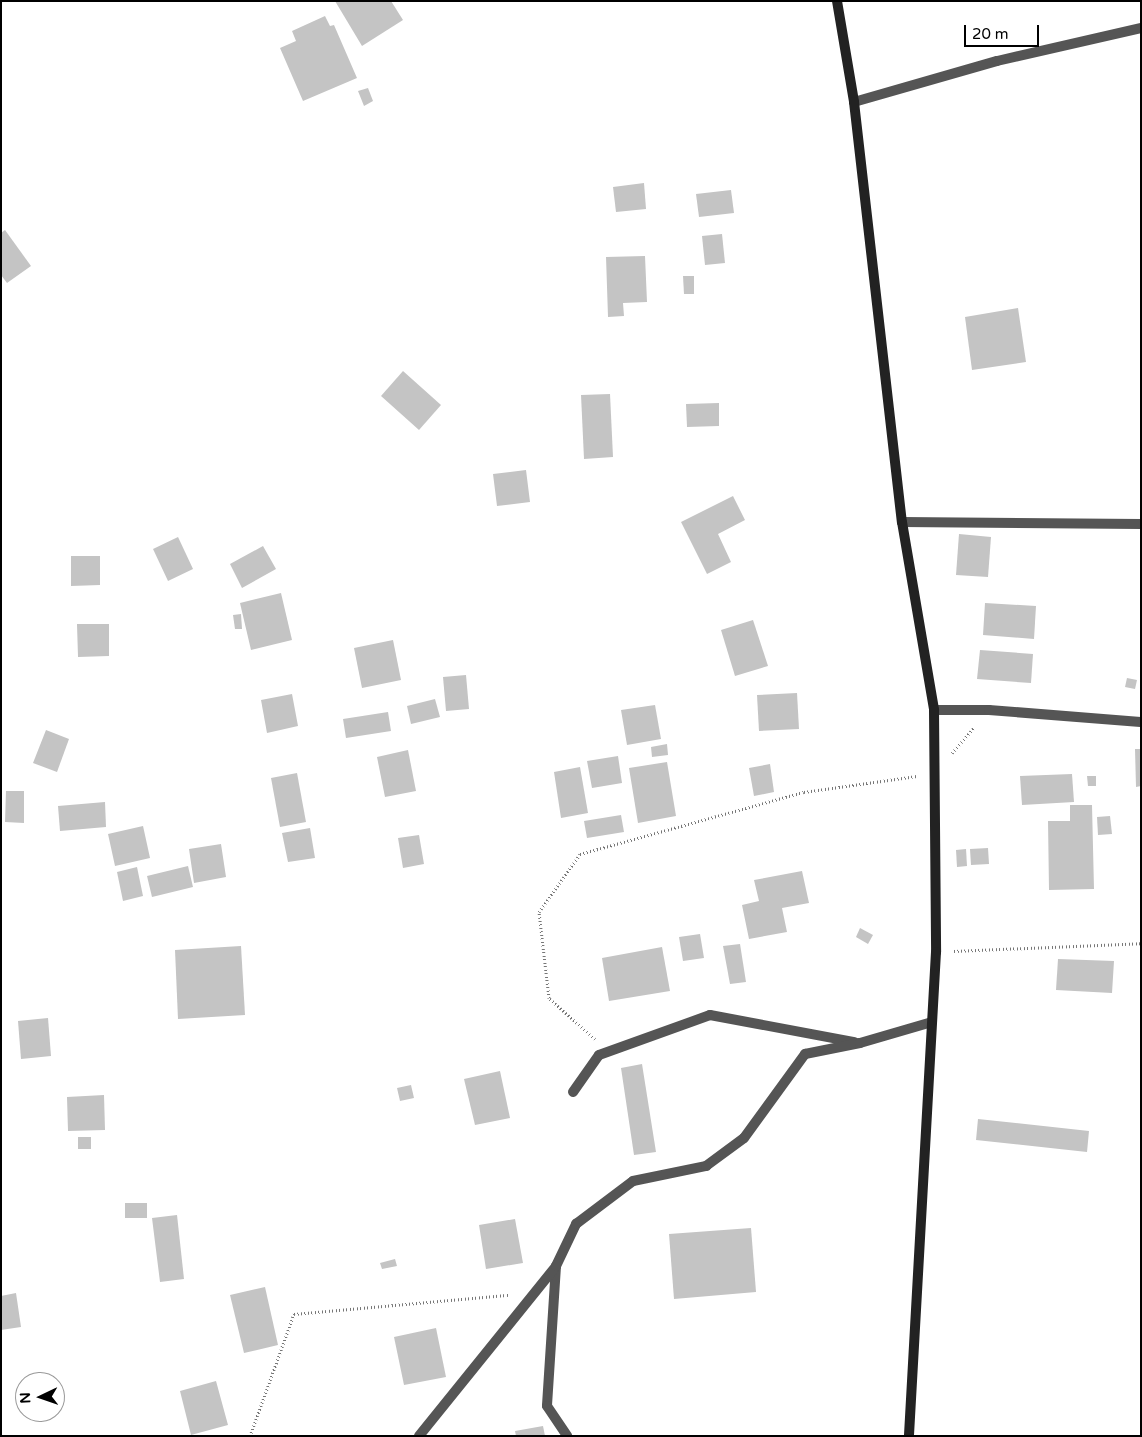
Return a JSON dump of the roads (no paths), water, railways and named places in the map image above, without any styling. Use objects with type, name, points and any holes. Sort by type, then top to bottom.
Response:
[{"type":"main road","points":[[837,1],[854,102],[902,522],[934,710],[936,952],[909,1436]]},
{"type":"street","points":[[854,102],[997,61],[1141,28]]},
{"type":"street","points":[[902,522],[1141,524]]},
{"type":"street","points":[[934,710],[989,710],[1141,722]]},
{"type":"street","points":[[573,1092],[599,1055],[710,1015],[860,1043]]},
{"type":"street","points":[[419,1436],[556,1266],[576,1224],[633,1181],[706,1166],[744,1138],[804,1054],[860,1043],[932,1022]]},
{"type":"street","points":[[556,1266],[547,1406],[567,1436]]}]
